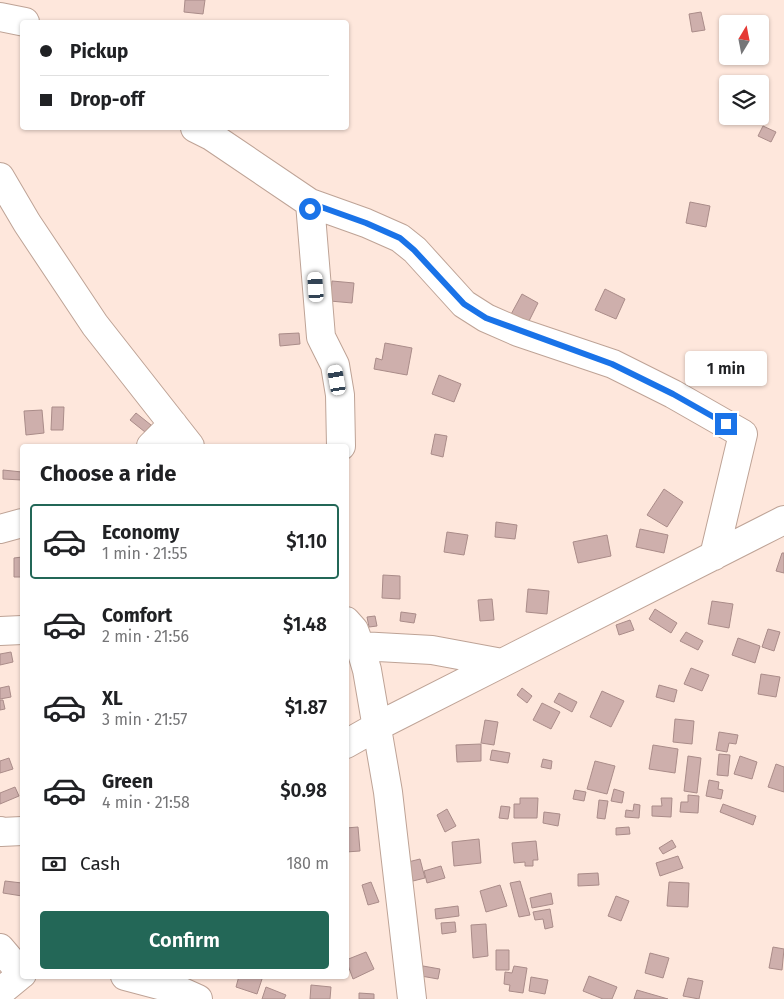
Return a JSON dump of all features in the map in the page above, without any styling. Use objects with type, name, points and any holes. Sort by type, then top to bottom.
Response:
[{"type":"street","points":[[0,17],[20,21]]},
{"type":"street","points":[[199,130],[211,136],[310,203],[366,223],[400,238],[414,250],[464,304],[486,318],[612,364],[673,394],[743,434],[714,556]]},
{"type":"street","points":[[0,178],[27,223],[95,325],[188,444]]},
{"type":"street","points":[[310,203],[321,337],[335,365],[340,395],[341,444]]},
{"type":"street","points":[[153,444],[173,424]]},
{"type":"street","points":[[349,742],[784,520]]},
{"type":"street","points":[[0,529],[20,524]]},
{"type":"street","points":[[349,624],[354,630],[367,670],[388,792],[412,999]]},
{"type":"street","points":[[0,631],[20,630]]},
{"type":"street","points":[[360,646],[432,650],[502,663]]},
{"type":"street","points":[[0,831],[20,831]]},
{"type":"street","points":[[0,948],[20,972]]},
{"type":"street","points":[[0,992],[20,976]]},
{"type":"street","points":[[136,979],[178,990],[198,999]]},
{"type":"building","points":[[185,0],[205,0],[203,14],[184,12]]},
{"type":"building","points":[[701,12],[705,30],[692,32],[689,14]]},
{"type":"building","points":[[763,126],[776,132],[771,142],[758,136]]},
{"type":"building","points":[[690,202],[710,206],[706,227],[686,223]]},
{"type":"building","points":[[332,281],[354,283],[352,303],[330,301]]},
{"type":"building","points":[[605,289],[625,299],[616,319],[595,310]]},
{"type":"building","points":[[522,294],[538,303],[526,327],[509,318]]},
{"type":"building","points":[[299,333],[300,344],[280,346],[279,334]]},
{"type":"building","points":[[385,343],[412,348],[407,375],[374,369],[376,358],[382,360]]},
{"type":"building","points":[[439,375],[461,384],[454,402],[432,394]]},
{"type":"building","points":[[52,407],[64,407],[63,430],[51,430]]},
{"type":"building","points":[[42,410],[44,433],[26,435],[24,411]]},
{"type":"building","points":[[136,413],[151,425],[145,432],[130,420]]},
{"type":"building","points":[[435,434],[447,436],[443,457],[431,454]]},
{"type":"building","points":[[3,470],[20,472],[20,480],[3,479]]},
{"type":"building","points":[[664,489],[683,502],[667,527],[647,515]]},
{"type":"building","points":[[496,522],[517,525],[515,539],[495,537]]},
{"type":"building","points":[[640,529],[668,535],[664,553],[636,547]]},
{"type":"building","points":[[447,532],[468,535],[464,555],[444,552]]},
{"type":"building","points":[[607,535],[611,556],[578,563],[573,542]]},
{"type":"building","points":[[782,553],[784,553],[784,573],[776,571]]},
{"type":"building","points":[[20,557],[20,577],[14,577],[14,558]]},
{"type":"building","points":[[383,575],[400,576],[400,599],[382,598]]},
{"type":"building","points":[[528,589],[549,591],[547,614],[526,612]]},
{"type":"building","points":[[492,599],[494,620],[480,621],[478,600]]},
{"type":"building","points":[[712,601],[733,604],[729,628],[708,624]]},
{"type":"building","points":[[655,609],[677,623],[671,633],[649,619]]},
{"type":"building","points":[[401,612],[416,614],[414,623],[400,621]]},
{"type":"building","points":[[375,616],[377,626],[369,627],[367,617]]},
{"type":"building","points":[[630,620],[634,630],[619,635],[616,625]]},
{"type":"building","points":[[768,629],[780,632],[774,651],[762,647]]},
{"type":"building","points":[[686,632],[703,641],[698,650],[680,641]]},
{"type":"building","points":[[738,638],[760,646],[755,663],[732,655]]},
{"type":"building","points":[[11,652],[13,662],[0,665],[0,654]]},
{"type":"building","points":[[691,668],[709,675],[702,691],[684,684]]},
{"type":"building","points":[[761,674],[780,677],[776,697],[758,694]]},
{"type":"building","points":[[659,685],[677,690],[674,702],[656,697]]},
{"type":"building","points":[[9,686],[11,697],[0,699],[0,688]]},
{"type":"building","points":[[522,688],[532,696],[527,703],[517,695]]},
{"type":"building","points":[[602,691],[624,701],[611,727],[590,717]]},
{"type":"building","points":[[559,693],[577,702],[572,712],[554,702]]},
{"type":"building","points":[[0,700],[3,700],[5,709],[0,710]]},
{"type":"building","points":[[542,703],[560,712],[551,729],[533,720]]},
{"type":"building","points":[[675,719],[694,721],[692,744],[673,742]]},
{"type":"building","points":[[485,720],[498,722],[494,745],[481,743]]},
{"type":"building","points":[[719,732],[738,735],[736,744],[729,743],[727,752],[716,750]]},
{"type":"building","points":[[481,744],[481,761],[457,762],[456,745]]},
{"type":"building","points":[[653,745],[678,749],[675,773],[649,769]]},
{"type":"building","points":[[492,750],[510,753],[508,763],[490,760]]},
{"type":"building","points":[[719,754],[730,755],[728,776],[717,775]]},
{"type":"building","points":[[688,756],[701,758],[697,793],[684,791]]},
{"type":"building","points":[[740,756],[757,762],[752,779],[734,774]]},
{"type":"building","points":[[9,758],[13,769],[0,773],[0,761]]},
{"type":"building","points":[[543,759],[552,761],[551,769],[541,767]]},
{"type":"building","points":[[595,761],[615,766],[607,794],[587,789]]},
{"type":"building","points":[[776,764],[784,767],[784,792],[768,787]]},
{"type":"building","points":[[709,780],[719,782],[718,789],[723,790],[721,799],[706,796]]},
{"type":"building","points":[[15,787],[19,796],[0,804],[0,793]]},
{"type":"building","points":[[614,789],[624,792],[622,803],[611,801]]},
{"type":"building","points":[[575,790],[586,792],[584,801],[573,799]]},
{"type":"building","points":[[688,795],[699,796],[698,813],[680,812],[681,802],[688,802]]},
{"type":"building","points":[[520,798],[538,798],[537,818],[514,818],[514,804],[520,804]]},
{"type":"building","points":[[661,798],[672,798],[671,817],[652,816],[652,806],[662,806]]},
{"type":"building","points":[[599,800],[608,801],[605,819],[597,818]]},
{"type":"building","points":[[634,804],[640,805],[639,818],[625,817],[626,810],[633,811]]},
{"type":"building","points":[[723,804],[756,816],[753,825],[720,812]]},
{"type":"building","points":[[501,806],[510,807],[508,819],[499,818]]},
{"type":"building","points":[[447,809],[456,826],[445,832],[437,815]]},
{"type":"building","points":[[544,812],[560,814],[558,826],[543,823]]},
{"type":"building","points":[[358,827],[360,851],[349,852],[349,828]]},
{"type":"building","points":[[629,827],[630,834],[616,835],[616,828]]},
{"type":"building","points":[[479,839],[481,863],[454,866],[452,842]]},
{"type":"building","points":[[672,840],[676,847],[663,854],[659,848]]},
{"type":"building","points":[[536,841],[538,860],[533,860],[533,866],[525,866],[525,862],[514,863],[512,843]]},
{"type":"building","points":[[678,856],[683,868],[660,876],[656,863]]},
{"type":"building","points":[[420,859],[425,878],[413,881],[408,862]]},
{"type":"building","points":[[441,866],[445,878],[427,883],[424,871]]},
{"type":"building","points":[[598,873],[599,885],[578,886],[578,874]]},
{"type":"building","points":[[5,881],[20,883],[20,896],[3,893]]},
{"type":"building","points":[[520,881],[530,915],[519,917],[510,883]]},
{"type":"building","points":[[371,882],[379,902],[368,905],[362,885]]},
{"type":"building","points":[[669,882],[689,883],[688,907],[667,906]]},
{"type":"building","points":[[500,885],[507,906],[486,912],[480,891]]},
{"type":"building","points":[[551,893],[553,904],[532,908],[530,898]]},
{"type":"building","points":[[616,896],[629,901],[621,921],[608,916]]},
{"type":"building","points":[[458,906],[459,916],[436,919],[435,909]]},
{"type":"building","points":[[550,909],[553,927],[545,929],[543,919],[535,920],[533,912]]},
{"type":"building","points":[[455,922],[456,932],[442,934],[441,923]]},
{"type":"building","points":[[486,924],[488,956],[473,958],[471,925]]},
{"type":"building","points":[[773,947],[784,949],[782,970],[769,968]]},
{"type":"building","points":[[496,950],[509,950],[509,970],[496,970]]},
{"type":"building","points":[[366,952],[374,969],[353,979],[349,968],[349,959]]},
{"type":"building","points":[[650,953],[669,958],[663,978],[645,973]]},
{"type":"building","points":[[423,966],[440,969],[438,979],[421,976]]},
{"type":"building","points":[[514,966],[527,968],[523,993],[509,991],[510,985],[504,984],[505,972],[512,973]]},
{"type":"building","points":[[589,976],[617,987],[612,999],[603,999],[583,991]]},
{"type":"building","points":[[531,977],[548,980],[545,994],[529,991]]},
{"type":"building","points":[[688,978],[703,981],[699,999],[683,996]]},
{"type":"building","points":[[238,979],[262,979],[257,994],[236,987]]},
{"type":"building","points":[[311,985],[331,987],[330,999],[310,999]]},
{"type":"building","points":[[266,987],[286,995],[284,999],[262,999]]},
{"type":"building","points":[[637,990],[668,999],[634,999]]},
{"type":"building","points":[[359,993],[374,994],[374,999],[359,999]]},
{"type":"route","points":[[310,209],[310,203],[366,223],[400,238],[414,250],[464,304],[486,318],[518,332],[612,364],[673,394],[726,424]]}]
